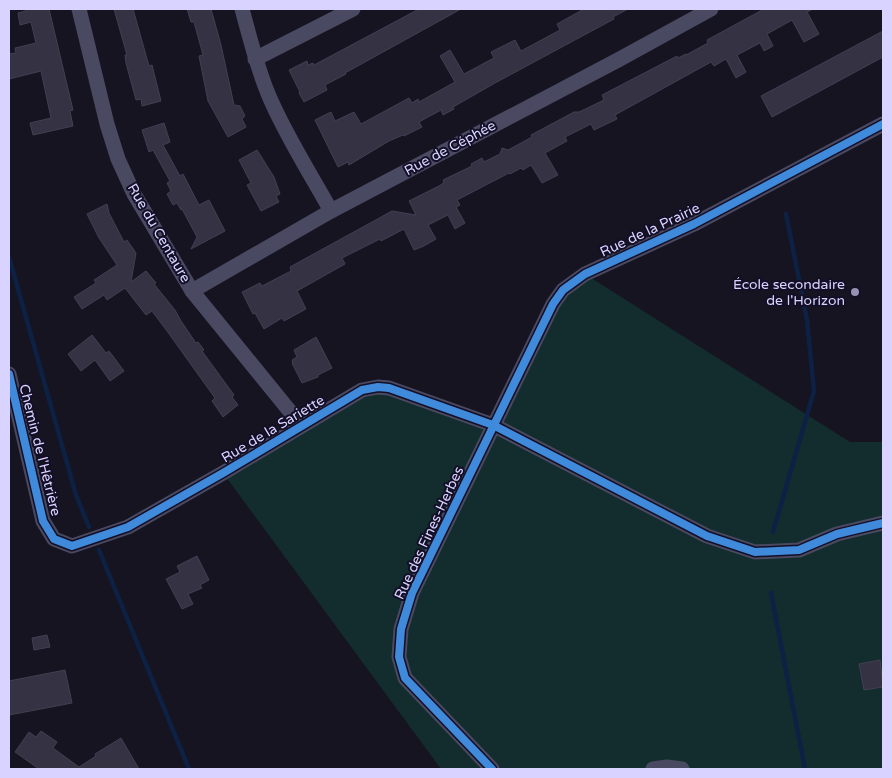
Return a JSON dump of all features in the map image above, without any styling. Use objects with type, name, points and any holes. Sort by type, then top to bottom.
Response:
[{"type":"street","name":"Rue du Centaure","points":[[79,9],[107,124],[118,158],[134,194],[192,291],[301,426]]},
{"type":"street","points":[[242,9],[255,59],[269,96],[284,128],[331,211]]},
{"type":"street","points":[[255,59],[354,9]]},
{"type":"street","name":"Rue de Céphée","points":[[192,291],[331,211],[711,9]]},
{"type":"street","name":"Rue de la Prairie","points":[[493,425],[553,304],[563,290],[585,274],[694,224],[883,124]]},
{"type":"street","name":"Chemin de l'Hêtrière","points":[[9,374],[43,521],[54,539],[72,546]]},
{"type":"street","name":"Rue de la Sariette","points":[[72,546],[128,527],[224,473],[362,390],[378,387],[389,388],[493,425],[707,536],[755,552],[799,550],[837,534],[883,524]]},
{"type":"street","name":"Rue des Fines-Herbes","points":[[492,769],[405,678],[399,657],[401,629],[412,593],[493,425]]},
{"type":"street","points":[[654,769],[667,767],[682,769]]},
{"type":"green space","points":[[585,274],[850,442],[883,442],[883,769],[441,769],[223,473],[378,387],[493,425],[553,304]]},
{"type":"building","points":[[25,9],[49,9],[73,110],[70,111],[73,126],[33,135],[30,123],[51,118],[41,71],[9,79],[9,54],[16,53],[15,48],[36,43],[31,22],[20,25],[18,13],[26,11]]},
{"type":"building","points":[[114,9],[133,9],[149,66],[152,65],[161,101],[142,106],[141,99],[136,100],[126,63],[125,55],[127,55]]},
{"type":"building","points":[[187,9],[211,9],[234,105],[240,106],[245,116],[242,119],[246,127],[228,137],[208,101],[199,56],[203,55],[194,22],[191,22]]},
{"type":"building","points":[[419,9],[461,9],[345,73],[325,85],[327,90],[304,102],[289,70],[307,61],[308,65],[313,63],[314,65]]},
{"type":"building","points":[[584,9],[628,9],[613,17],[614,19],[453,107],[454,109],[443,115],[441,110],[419,122],[422,127],[389,141],[349,165],[348,162],[338,167],[315,120],[331,112],[335,121],[354,112],[361,124],[409,98],[412,103],[418,99],[419,102],[455,82],[440,56],[450,50],[464,74],[494,58],[491,52],[515,40],[521,51],[560,30],[557,24]]},
{"type":"building","points":[[764,9],[813,9],[807,12],[819,34],[804,42],[792,20],[767,34],[773,46],[764,51],[760,43],[737,55],[746,72],[736,78],[726,59],[714,66],[711,62],[615,115],[617,119],[594,130],[591,124],[565,137],[567,141],[545,153],[558,175],[542,183],[531,165],[523,170],[521,168],[509,173],[457,200],[460,205],[456,207],[465,223],[455,229],[448,215],[428,225],[436,239],[414,250],[404,229],[381,241],[380,239],[342,258],[345,264],[297,291],[306,309],[284,321],[282,318],[264,329],[255,313],[253,314],[242,292],[260,283],[262,286],[291,271],[290,267],[392,211],[416,215],[409,201],[441,185],[444,182],[443,180],[472,166],[471,164],[482,158],[484,162],[500,154],[502,148],[508,150],[532,137],[531,135],[574,112],[579,112],[604,100],[602,95],[677,56],[678,58],[686,55],[708,43],[707,40]]},
{"type":"building","points":[[883,31],[883,57],[772,117],[761,96]]},
{"type":"building","points":[[164,123],[170,142],[163,145],[180,176],[183,174],[199,205],[209,200],[225,231],[191,249],[197,237],[182,209],[177,203],[173,205],[167,194],[171,191],[167,183],[170,181],[153,150],[149,152],[142,130]]},
{"type":"building","points":[[257,150],[274,177],[280,194],[276,196],[279,202],[261,211],[247,185],[251,183],[239,160]]},
{"type":"building","points":[[107,204],[109,213],[124,242],[127,240],[136,253],[131,282],[146,271],[175,310],[196,343],[198,342],[204,350],[202,351],[234,395],[232,397],[238,405],[223,417],[212,401],[215,398],[152,311],[146,315],[125,288],[107,300],[104,295],[82,309],[74,297],[96,283],[94,280],[117,265],[99,238],[87,214]]},
{"type":"building","points":[[92,335],[106,353],[109,351],[124,371],[110,381],[95,360],[81,371],[68,354]]},
{"type":"building","points":[[316,337],[332,368],[318,375],[318,377],[302,383],[292,363],[292,360],[297,357],[294,350]]},
{"type":"building","points":[[197,556],[209,580],[200,585],[202,588],[188,594],[193,604],[182,609],[166,579],[180,572],[177,566]]},
{"type":"building","points":[[47,635],[50,647],[34,650],[32,638]]},
{"type":"building","points":[[880,660],[883,687],[864,690],[859,664]]},
{"type":"building","points":[[65,670],[72,703],[9,715],[9,681]]},
{"type":"building","points":[[41,731],[57,742],[53,748],[79,767],[96,756],[95,754],[121,738],[139,769],[39,769],[15,752],[29,732],[36,737]]},
{"type":"waterway","points":[[773,532],[814,391],[807,320],[786,214]]},
{"type":"waterway","points":[[9,257],[76,495],[89,527]]},
{"type":"waterway","points":[[99,550],[189,769]]},
{"type":"waterway","points":[[771,593],[805,769]]},
{"type":"cycle path","points":[[492,769],[405,678],[399,657],[401,629],[412,593],[553,304],[563,290],[585,274],[694,224],[883,124]]},
{"type":"cycle path","points":[[9,374],[43,521],[54,539],[72,546],[128,527],[362,390],[378,387],[389,388],[493,425],[707,536],[755,552],[799,550],[837,534],[883,523]]},
{"type":"place","name":"École secondaire de l'Horizon","points":[[855,292]]}]
